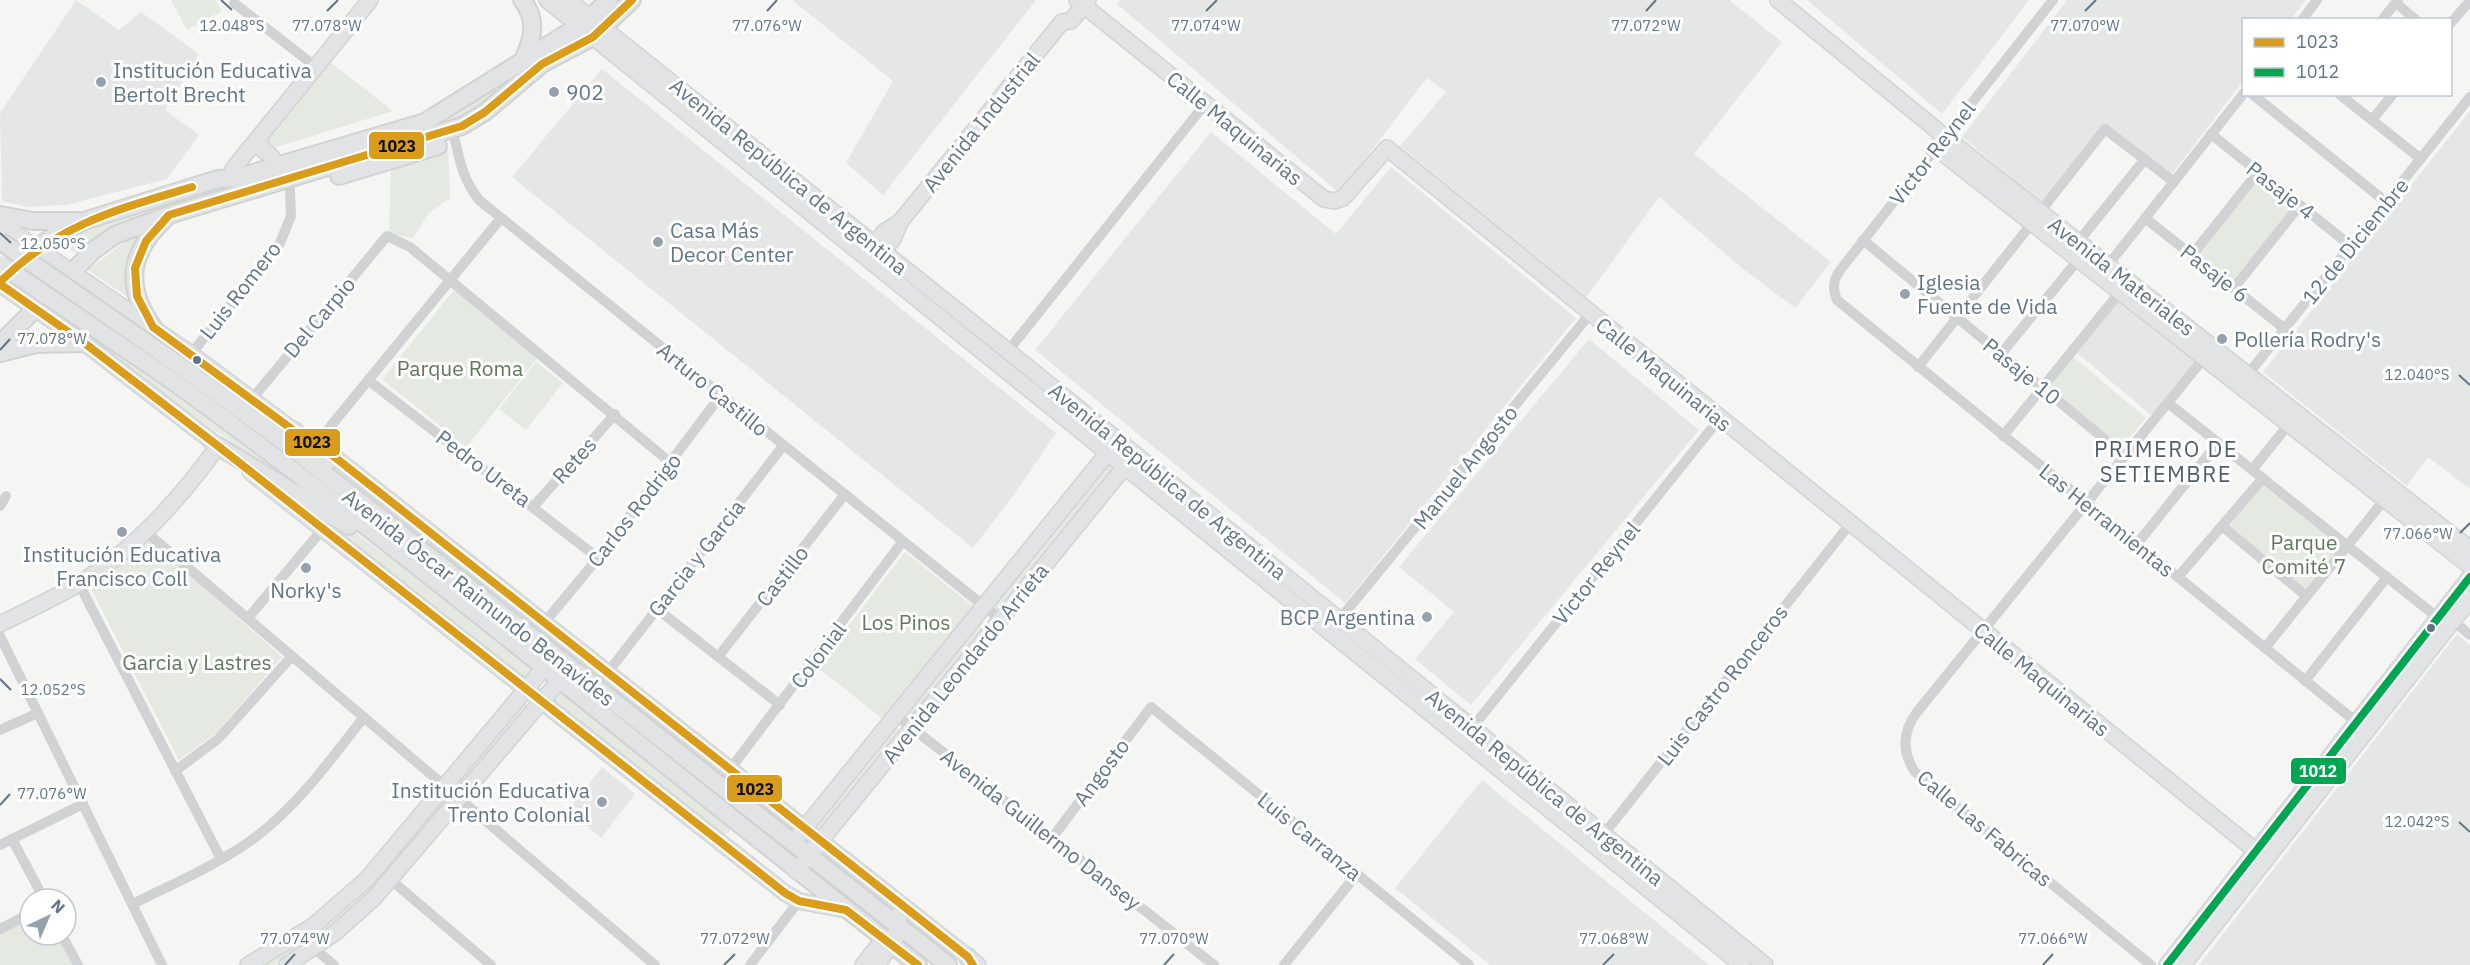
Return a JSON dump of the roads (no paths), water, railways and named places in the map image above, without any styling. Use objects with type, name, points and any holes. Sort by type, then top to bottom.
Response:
[{"type":"main road","points":[[218,179],[233,169],[370,0]]},
{"type":"main road","points":[[522,0],[533,23],[531,44],[523,60]]},
{"type":"main road","name":"Avenida República de Argentina","points":[[547,0],[592,27],[879,248],[1008,351],[1113,446]]},
{"type":"main road","name":"Avenida República de Argentina","points":[[568,0],[592,27],[869,260],[1113,446],[1599,840],[1765,965]]},
{"type":"main road","points":[[0,283],[36,248],[87,220],[218,179],[236,178],[424,122],[523,60],[592,27],[609,0]]},
{"type":"main road","points":[[239,194],[267,197],[455,140],[470,132],[485,112],[542,64],[632,0]]},
{"type":"main road","name":"Avenida Materiales","points":[[1778,0],[1940,142],[2036,218],[2078,260],[2104,271],[2244,380],[2470,549]]},
{"type":"main road","name":"Avenida Industrial","points":[[869,260],[898,231],[900,222],[1062,22],[1071,21],[1080,1]]},
{"type":"main road","name":"Calle Maquinarias","points":[[1080,1],[1314,192],[1334,201],[1352,190],[1387,148],[2256,851]]},
{"type":"main road","points":[[494,80],[505,95]]},
{"type":"main road","points":[[233,169],[421,113],[442,111]]},
{"type":"main road","points":[[0,344],[94,250],[115,236],[168,215],[445,132],[485,112]]},
{"type":"main road","points":[[259,137],[261,148],[272,158]]},
{"type":"main road","points":[[0,215],[33,221],[87,220]]},
{"type":"main road","points":[[153,327],[138,299],[134,268],[144,243],[168,215]]},
{"type":"main road","name":"Avenida Materiales","points":[[2036,218],[2078,242],[2120,292],[2204,358],[2244,380],[2289,424],[2470,566]]},
{"type":"main road","name":"Avenida Óscar Raimundo Benavides","points":[[0,223],[116,301],[293,430],[316,444],[609,671],[973,962]]},
{"type":"main road","name":"Avenida Óscar Raimundo Benavides","points":[[0,241],[172,370],[237,427],[796,871],[918,965]]},
{"type":"main road","name":"Avenida Óscar Raimundo Benavides","points":[[0,264],[279,437],[397,533],[948,965]]},
{"type":"main road","name":"Avenida Óscar Raimundo Benavides","points":[[0,283],[85,344],[218,446],[526,690],[800,901],[846,910]]},
{"type":"main road","points":[[0,353],[36,344],[85,344],[80,331],[84,313],[99,301],[116,301]]},
{"type":"main road","points":[[293,430],[397,533]]},
{"type":"main road","points":[[0,624],[79,584],[146,532],[218,446],[404,558]]},
{"type":"main road","name":"Avenida Leondardo Arrieta","points":[[780,858],[1113,446]]},
{"type":"main road","name":"Avenida República de Argentina","points":[[1130,460],[1339,620],[1472,728],[1742,965]]},
{"type":"main road","name":"Avenida Leondardo Arrieta","points":[[796,871],[1130,460]]},
{"type":"main road","points":[[2183,965],[2310,793],[2445,619],[2470,577]]},
{"type":"main road","points":[[2445,619],[2470,599]]},
{"type":"main road","points":[[248,965],[292,941],[346,900],[388,856],[543,669]]},
{"type":"main road","points":[[287,965],[315,949],[355,916],[391,879],[559,681]]},
{"type":"main road","points":[[2167,965],[2256,851],[2310,793]]},
{"type":"main road","points":[[877,965],[896,950],[899,903]]},
{"type":"main road","points":[[863,965],[896,950]]},
{"type":"street","name":"Victor Reynel","points":[[1846,308],[1837,300],[1833,290],[1834,279],[2053,0]]},
{"type":"street","points":[[2304,18],[2317,0]]},
{"type":"street","points":[[2384,18],[2397,1],[2414,18]]},
{"type":"street","points":[[2452,23],[2470,1]]},
{"type":"street","points":[[234,3],[316,67]]},
{"type":"street","points":[[2104,271],[2242,96]]},
{"type":"street","points":[[2254,96],[2386,202]]},
{"type":"street","points":[[2342,96],[2421,159]]},
{"type":"street","points":[[2372,120],[2390,96]]},
{"type":"street","name":"12 de Diciembre","points":[[2244,380],[2470,97]]},
{"type":"street","points":[[1008,351],[1205,104]]},
{"type":"street","points":[[1918,367],[2105,129],[2174,182]]},
{"type":"street","name":"Pasaje 4","points":[[2211,135],[2351,246]]},
{"type":"street","name":"Arturo Castillo","points":[[455,140],[467,185],[479,200],[1000,618]]},
{"type":"street","points":[[2078,242],[2145,159]]},
{"type":"street","points":[[2192,255],[2258,171]]},
{"type":"street","name":"Luis Romero","points":[[191,354],[280,243],[291,216],[290,190]]},
{"type":"street","points":[[2234,288],[2300,205]]},
{"type":"street","points":[[316,444],[501,218]]},
{"type":"street","name":"Pasaje 6","points":[[2145,218],[2285,329]]},
{"type":"street","name":"Del Carpio","points":[[252,399],[387,236],[410,247],[449,279]]},
{"type":"street","name":"Pasaje 10","points":[[1863,240],[2125,456]]},
{"type":"street","points":[[2001,354],[2078,260]]},
{"type":"street","points":[[449,279],[615,414],[671,463]]},
{"type":"street","points":[[2003,436],[2120,292]]},
{"type":"street","name":"Las Herramientas","points":[[1846,308],[2362,727]]},
{"type":"street","name":"Manuel Angosto","points":[[1339,620],[1590,314]]},
{"type":"street","name":"Calle Las Fabricas","points":[[2151,965],[1924,779],[1909,763],[1905,745],[1911,720],[2204,358]]},
{"type":"street","name":"Pedro Ureta","points":[[368,380],[534,506],[598,558]]},
{"type":"street","name":"Carlos Rodrigo","points":[[545,622],[598,558],[721,395]]},
{"type":"street","points":[[2168,403],[2387,577],[2470,635]]},
{"type":"street","name":"Retes","points":[[534,506],[615,414]]},
{"type":"street","name":"Victor Reynel","points":[[1472,728],[1720,418]]},
{"type":"street","points":[[2252,470],[2289,424]]},
{"type":"street","points":[[2137,544],[2218,443]]},
{"type":"street","name":"Garcia y Garcia","points":[[609,671],[783,446]]},
{"type":"street","points":[[2178,577],[2263,478]]},
{"type":"street","name":"Castillo","points":[[718,657],[845,494]]},
{"type":"street","points":[[2265,648],[2385,499]]},
{"type":"street","name":"Luis Castro Ronceros","points":[[1599,840],[1850,524]]},
{"type":"street","points":[[2222,526],[2306,596]]},
{"type":"street","points":[[248,618],[322,530]]},
{"type":"street","points":[[146,532],[655,965]]},
{"type":"street","name":"Colonial","points":[[731,768],[903,541]]},
{"type":"street","points":[[2305,681],[2387,577]]},
{"type":"street","points":[[79,584],[221,859]]},
{"type":"street","points":[[657,609],[780,705]]},
{"type":"street","points":[[0,636],[162,965]]},
{"type":"street","points":[[175,771],[218,739],[292,656]]},
{"type":"street","name":"Angosto","points":[[1052,838],[1151,707]]},
{"type":"street","name":"Luis Carranza","points":[[1151,707],[1469,965]]},
{"type":"street","points":[[0,730],[38,712]]},
{"type":"street","name":"Avenida Guillermo Dansey","points":[[897,716],[1214,965]]},
{"type":"street","points":[[133,904],[221,859],[258,836],[285,811],[364,717]]},
{"type":"street","points":[[0,845],[83,804]]},
{"type":"street","points":[[12,839],[38,887]]},
{"type":"street","points":[[1284,965],[1357,874]]},
{"type":"street","points":[[391,879],[490,965]]},
{"type":"street","points":[[750,965],[800,901]]},
{"type":"street","points":[[0,929],[18,920]]},
{"type":"street","points":[[68,947],[78,965]]},
{"type":"street","points":[[315,949],[334,965]]},
{"type":"place","name":"Institución Educativa Bertolt Brecht","points":[[101,82]]},
{"type":"place","name":"902","points":[[554,92]]},
{"type":"place","name":"Casa Más Decor Center","points":[[658,242]]},
{"type":"place","name":"Iglesia Fuente de Vida","points":[[1905,294]]},
{"type":"place","name":"Pollería Rodry's","points":[[2222,339]]},
{"type":"place","name":"Institución Educativa Francisco Coll","points":[[122,532]]},
{"type":"place","name":"Norky's","points":[[306,568]]},
{"type":"place","name":"BCP Argentina","points":[[1427,617]]},
{"type":"place","name":"Institución Educativa Trento Colonial","points":[[602,802]]},
{"type":"district","name":"PRIMERO DE SETIEMBRE","points":[[2166,461]]},
{"type":"park label","name":"Parque Roma","points":[[460,368]]},
{"type":"park label","name":"Parque Comité 7","points":[[2304,554]]},
{"type":"park label","name":"Los Pinos","points":[[906,622]]},
{"type":"park label","name":"Garcia y Lastres","points":[[197,662]]}]
